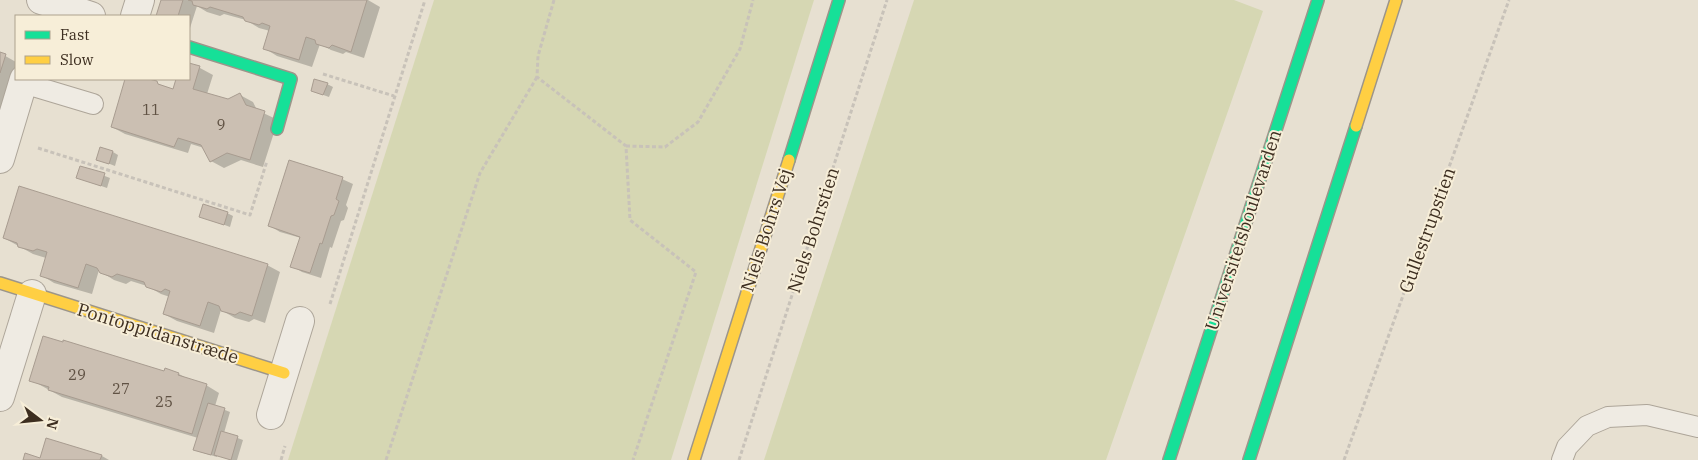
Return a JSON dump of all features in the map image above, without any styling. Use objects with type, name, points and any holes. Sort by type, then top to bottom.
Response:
[{"type":"main road","name":"Niels Bohrs Vej","points":[[694,460],[840,0]]},
{"type":"main road","name":"Universitetsboulevarden","points":[[1169,460],[1318,0]]},
{"type":"main road","points":[[1249,460],[1396,0]]},
{"type":"main road","points":[[190,47],[291,79],[277,129]]},
{"type":"main road","name":"Pontoppidanstræde","points":[[0,283],[284,372]]},
{"type":"street","points":[[135,15],[140,0]]},
{"type":"street","points":[[44,6],[86,15]]},
{"type":"street","points":[[3,148],[23,81]]},
{"type":"street","points":[[0,397],[4,369],[32,294]]},
{"type":"street","points":[[271,415],[300,321]]},
{"type":"lane","points":[[23,81],[93,104]]},
{"type":"lane","points":[[1562,460],[1567,447],[1586,426],[1608,416],[1647,415],[1698,427]]},
{"type":"path","points":[[328,310],[424,0]]},
{"type":"path","points":[[386,460],[480,173],[537,76],[538,56],[554,0]]},
{"type":"path","points":[[537,76],[626,146],[665,147],[698,122],[740,49],[753,0]]},
{"type":"path","name":"Niels Bohrstien","points":[[739,460],[887,0]]},
{"type":"path","name":"Gullestrupstien","points":[[1344,460],[1509,0]]},
{"type":"path","points":[[291,79],[310,70],[394,96]]},
{"type":"path","points":[[3,148],[250,214],[277,129]]},
{"type":"path","points":[[626,146],[630,220],[696,272],[633,460]]},
{"type":"path","points":[[281,460],[287,441]]},
{"type":"green space","points":[[434,0],[814,0],[671,460],[288,460]]},
{"type":"green space","points":[[914,0],[1234,0],[1263,11],[1106,460],[764,460]]},
{"type":"building","points":[[161,0],[183,0],[178,15],[156,15]]},
{"type":"building","points":[[188,0],[367,0],[351,52],[332,45],[329,48],[316,44],[315,40],[306,37],[299,60],[263,49],[270,26],[245,21],[243,17],[210,7],[207,9],[193,5],[192,1]]},
{"type":"building","points":[[0,52],[6,54],[0,73]]},
{"type":"building","points":[[190,63],[200,66],[193,89],[228,99],[240,93],[246,105],[265,111],[250,160],[227,153],[210,162],[201,145],[178,138],[174,147],[111,127],[125,80],[153,80],[157,81],[158,84],[173,89],[176,80],[190,80]]},
{"type":"building","points":[[314,79],[328,83],[323,95],[311,91]]},
{"type":"building","points":[[100,147],[113,151],[109,164],[96,160]]},
{"type":"building","points":[[289,160],[343,177],[336,199],[339,201],[334,215],[331,216],[322,244],[320,243],[310,273],[290,267],[300,237],[268,226]]},
{"type":"building","points":[[80,166],[105,173],[101,186],[76,178]]},
{"type":"building","points":[[19,186],[268,264],[252,316],[240,312],[235,315],[221,311],[219,306],[208,302],[200,326],[163,314],[170,291],[165,289],[161,292],[146,287],[144,282],[117,274],[112,277],[100,273],[97,268],[86,264],[78,288],[40,276],[47,252],[18,247],[17,243],[3,238]]},
{"type":"building","points":[[203,204],[228,212],[224,225],[199,217]]},
{"type":"building","points":[[43,336],[63,342],[63,340],[164,371],[165,368],[179,373],[178,375],[207,384],[192,434],[48,390],[49,387],[29,381]]},
{"type":"building","points":[[208,403],[225,408],[211,455],[193,450]]},
{"type":"building","points":[[221,431],[238,436],[231,460],[214,455]]},
{"type":"building","points":[[46,438],[102,455],[100,460],[23,460],[25,453],[40,458]]},
{"type":"traffic: fast","points":[[789,160],[839,0]]},
{"type":"traffic: fast","points":[[1169,460],[1318,0]]},
{"type":"traffic: fast","points":[[190,47],[291,79],[277,129]]},
{"type":"traffic: fast","points":[[1249,460],[1356,126]]},
{"type":"traffic: slow","points":[[1356,126],[1396,0]]},
{"type":"traffic: slow","points":[[694,460],[789,160]]},
{"type":"traffic: slow","points":[[0,283],[284,373]]}]
